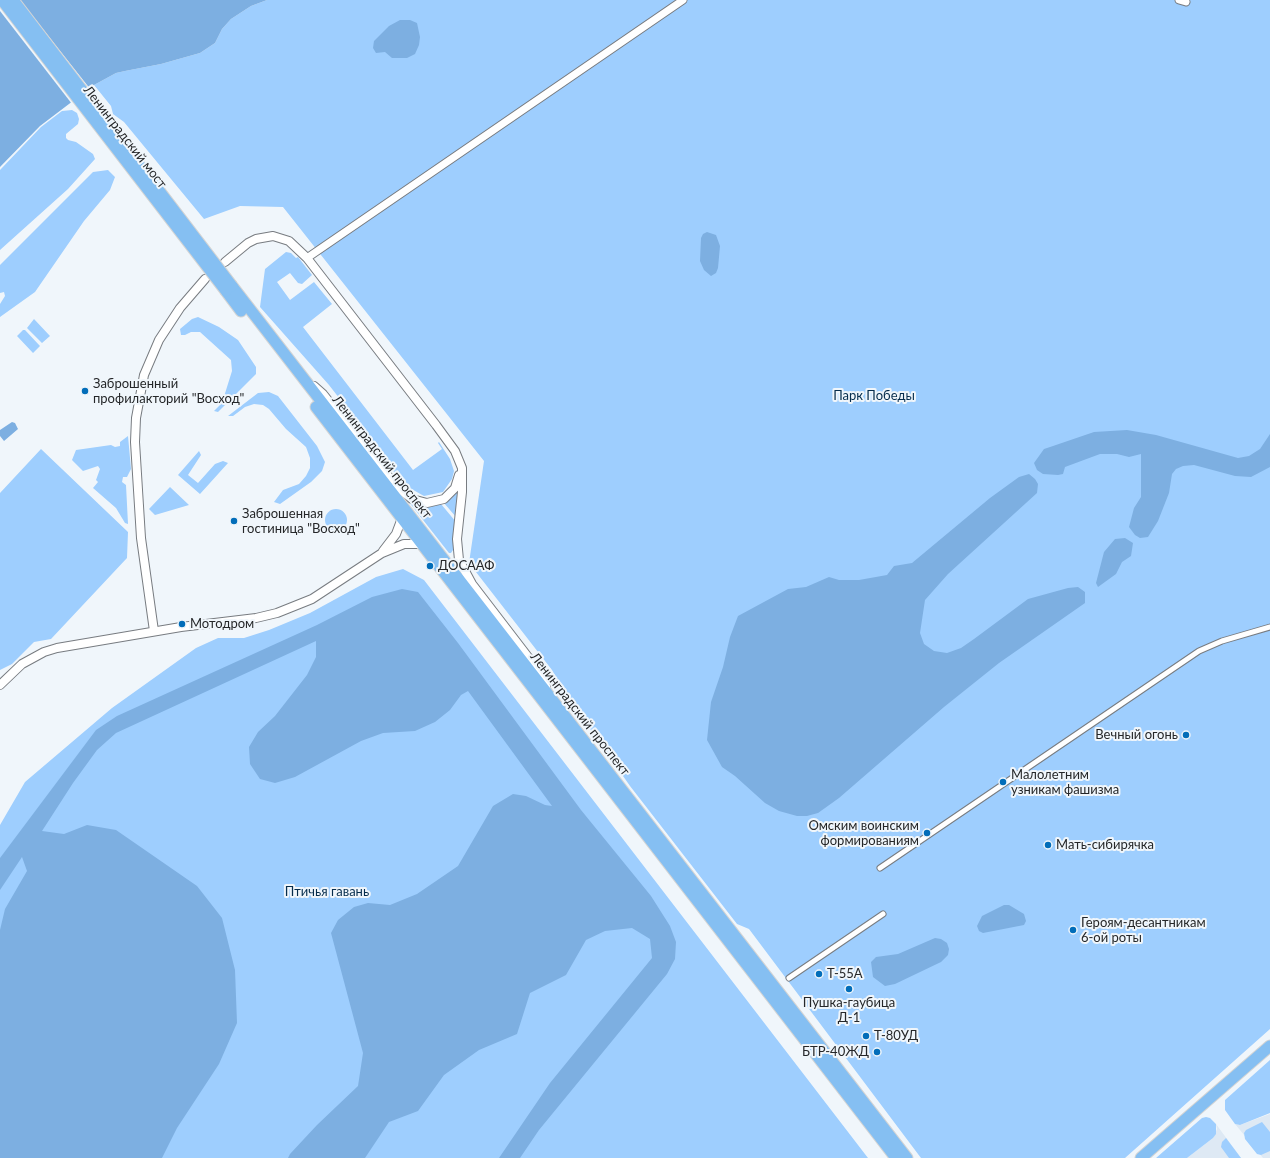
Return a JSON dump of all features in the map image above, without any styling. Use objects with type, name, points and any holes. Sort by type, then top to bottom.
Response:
[{"type":"main road","name":"Ленинградский мост","points":[[2,0],[229,289]]},
{"type":"main road","name":"Ленинградский мост","points":[[13,0],[229,289]]},
{"type":"main road","name":"Ленинградский проспект","points":[[229,289],[299,373],[907,1158]]},
{"type":"main road","name":"Ленинградский проспект","points":[[229,289],[421,544],[896,1158]]},
{"type":"main road","points":[[1141,1158],[1270,1046]]},
{"type":"street","points":[[307,258],[683,0]]},
{"type":"street","points":[[1179,0],[1186,2]]},
{"type":"street","points":[[225,262],[248,243],[264,236],[273,236],[289,241],[307,258],[436,425],[458,457],[463,477],[456,550],[459,560],[472,584],[538,670],[555,704]]},
{"type":"street","points":[[154,631],[140,538],[135,442],[139,399],[144,375],[159,340],[180,308],[205,279]]},
{"type":"street","points":[[299,373],[323,394],[397,487],[412,499],[433,503],[448,496],[455,488],[459,478],[458,457]]},
{"type":"street","points":[[382,553],[396,534],[402,518]]},
{"type":"street","points":[[0,686],[22,664],[44,652],[154,631],[256,618],[278,613],[312,599],[382,553],[404,544],[421,544]]},
{"type":"street","points":[[880,868],[1199,651],[1222,641],[1270,627]]},
{"type":"street","points":[[789,978],[882,914]]},
{"type":"shaded area","points":[[0,0],[267,0],[251,6],[231,19],[222,29],[215,43],[200,53],[161,64],[116,73],[94,85],[40,126],[0,167]]},
{"type":"shaded area","points":[[400,20],[410,20],[417,23],[420,37],[419,45],[415,54],[407,58],[392,58],[385,52],[376,53],[373,48],[374,41],[389,26]]},
{"type":"shaded area","points":[[707,232],[716,235],[720,246],[718,268],[716,273],[711,276],[704,270],[700,261],[701,238],[703,234]]},
{"type":"shaded area","points":[[12,422],[15,423],[18,429],[4,441],[0,436],[0,430]]},
{"type":"shaded area","points":[[1127,430],[1156,435],[1238,458],[1249,456],[1260,449],[1270,434],[1270,467],[1251,477],[1235,476],[1194,465],[1183,466],[1176,469],[1172,474],[1169,493],[1158,521],[1148,537],[1140,538],[1135,535],[1129,527],[1134,508],[1141,497],[1141,454],[1129,457],[1117,454],[1100,454],[1065,467],[1063,474],[1058,475],[1043,474],[1037,470],[1034,463],[1044,449],[1094,432]]},
{"type":"shaded area","points":[[1029,474],[1038,484],[1037,493],[948,574],[925,600],[920,633],[924,644],[934,651],[947,653],[961,648],[1028,599],[1068,588],[1078,587],[1085,592],[1085,603],[999,663],[944,707],[839,798],[818,813],[807,816],[797,816],[779,811],[765,803],[735,776],[722,767],[707,740],[711,702],[723,667],[730,637],[738,616],[788,589],[806,587],[829,577],[839,580],[859,580],[887,575],[894,566],[912,563],[990,498],[1019,477]]},
{"type":"shaded area","points":[[1125,538],[1133,543],[1131,556],[1122,562],[1116,574],[1098,587],[1096,583],[1104,552],[1115,539]]},
{"type":"shaded area","points":[[402,589],[418,592],[458,643],[581,810],[651,896],[670,926],[676,942],[675,959],[667,974],[539,1130],[520,1158],[499,1158],[550,1083],[652,958],[650,939],[632,928],[605,931],[586,940],[566,975],[530,993],[517,1034],[479,1050],[444,1075],[418,1111],[389,1122],[365,1158],[288,1158],[317,1125],[358,1086],[363,1053],[331,933],[338,920],[354,907],[368,903],[390,905],[417,894],[458,866],[493,806],[513,794],[526,796],[545,805],[552,806],[468,691],[461,695],[450,710],[435,722],[415,731],[383,733],[361,741],[295,777],[275,783],[260,779],[250,764],[249,747],[258,732],[275,716],[307,675],[316,657],[316,641],[116,733],[97,750],[73,783],[42,831],[64,834],[87,825],[116,830],[197,886],[222,918],[235,970],[237,1023],[219,1064],[177,1128],[162,1158],[0,1158],[0,930],[5,909],[27,871],[22,857],[0,890],[0,858],[96,730],[117,716],[317,625],[372,597]]},
{"type":"shaded area","points":[[1004,905],[1009,905],[1024,914],[1026,921],[1024,925],[983,933],[979,931],[977,926],[982,916]]},
{"type":"shaded area","points":[[935,938],[941,939],[947,943],[949,949],[948,955],[941,962],[895,984],[885,986],[873,977],[871,962],[876,957],[898,954]]},
{"type":"shaded area","points":[[1270,1114],[1270,1158],[1263,1158],[1235,1124],[1240,1125]]},
{"type":"shaded area","points":[[1216,1124],[1241,1158],[1187,1158],[1213,1138],[1217,1129]]},
{"type":"green space","name":"Парк Победы","points":[[267,0],[1270,0],[1270,1029],[1125,1158],[921,1158],[749,929],[737,924],[630,786],[567,696],[552,670],[469,563],[484,461],[283,207],[240,206],[204,219],[124,122],[113,114],[111,106],[94,85],[116,73],[161,64],[200,53],[215,43],[222,29],[231,19],[251,6]]},
{"type":"green space","points":[[72,110],[77,113],[79,119],[78,124],[66,134],[66,138],[76,142],[93,154],[95,159],[68,189],[0,250],[0,170],[41,127],[62,111]]},
{"type":"green space","points":[[108,170],[115,177],[110,190],[84,221],[35,292],[0,317],[0,304],[5,296],[4,292],[0,293],[0,265],[93,172]]},
{"type":"green space","points":[[286,252],[291,253],[296,258],[298,257],[312,275],[302,284],[298,283],[290,273],[277,282],[290,300],[314,282],[332,304],[303,327],[413,470],[442,449],[438,443],[439,442],[450,459],[454,471],[452,479],[443,492],[424,496],[408,487],[396,475],[374,443],[329,385],[260,307],[265,269]]},
{"type":"green space","points":[[198,317],[219,327],[238,340],[256,367],[256,374],[218,412],[214,411],[222,403],[232,371],[231,360],[200,332],[191,332],[181,335],[180,329],[192,319]]},
{"type":"green space","points":[[34,319],[50,336],[42,343],[27,328]]},
{"type":"green space","points":[[25,330],[40,346],[33,353],[17,336]]},
{"type":"green space","points":[[269,392],[278,396],[317,446],[325,462],[322,471],[311,482],[280,504],[274,502],[283,490],[299,484],[306,476],[310,468],[310,458],[306,447],[286,429],[269,409],[263,405],[254,404],[245,407],[233,416],[228,416],[258,393]]},
{"type":"green space","points":[[128,436],[131,469],[127,477],[123,477],[122,482],[126,485],[128,524],[125,523],[116,508],[93,488],[98,482],[96,480],[100,469],[98,466],[83,471],[72,460],[76,450],[111,445],[115,447],[120,446],[120,442]]},
{"type":"green space","points":[[41,449],[128,532],[127,558],[51,639],[34,642],[12,664],[0,670],[0,493]]},
{"type":"green space","points":[[199,451],[201,455],[188,475],[198,483],[215,464],[223,461],[228,463],[200,494],[178,475]]},
{"type":"green space","points":[[170,487],[189,505],[155,515],[149,509]]},
{"type":"green space","points":[[459,487],[456,517],[444,503],[455,494]]},
{"type":"green space","points":[[405,497],[424,506],[441,504],[456,522],[453,550],[451,553],[449,553]]},
{"type":"green space","points":[[336,509],[344,512],[347,520],[344,528],[336,531],[328,528],[325,520],[328,512]]},
{"type":"green space","name":"Птичья гавань","points":[[403,569],[424,580],[868,1158],[0,1158],[0,825],[25,782],[112,708],[196,648],[218,638],[244,638],[269,630],[310,613],[376,577]]},
{"type":"green space","points":[[1270,1060],[1270,1113],[1240,1125],[1235,1124],[1225,1110],[1225,1100]]},
{"type":"green space","points":[[1202,1118],[1210,1118],[1216,1124],[1216,1134],[1213,1138],[1187,1158],[1156,1158]]},
{"type":"green space","points":[[1262,1122],[1270,1132],[1270,1151],[1261,1155],[1257,1154],[1245,1139],[1244,1133],[1246,1130]]},
{"type":"green space","points":[[1226,1138],[1241,1158],[1229,1158],[1221,1147],[1222,1142]]},
{"type":"pier","points":[[0,0],[20,0],[91,90],[72,104],[0,11]]},
{"type":"place","name":"Заброшенный профилакторий \"Восход\"","points":[[85,391]]},
{"type":"place","name":"Заброшенная гостиница \"Восход\"","points":[[234,521]]},
{"type":"place","name":"ДОСААФ","points":[[430,566]]},
{"type":"place","name":"Мотодром","points":[[182,624]]},
{"type":"place","name":"Вечный огонь","points":[[1186,735]]},
{"type":"place","name":"Малолетним узникам фашизма","points":[[1003,782]]},
{"type":"place","name":"Омским воинским формированиям","points":[[927,833]]},
{"type":"place","name":"Мать-сибирячка","points":[[1048,845]]},
{"type":"place","name":"Героям-десантникам 6-ой роты","points":[[1073,930]]},
{"type":"place","name":"Т-55А","points":[[819,974]]},
{"type":"place","name":"Пушка-гаубица Д-1","points":[[849,989]]},
{"type":"place","name":"Т-80УД","points":[[866,1036]]},
{"type":"place","name":"БТР-40ЖД","points":[[877,1052]]}]
